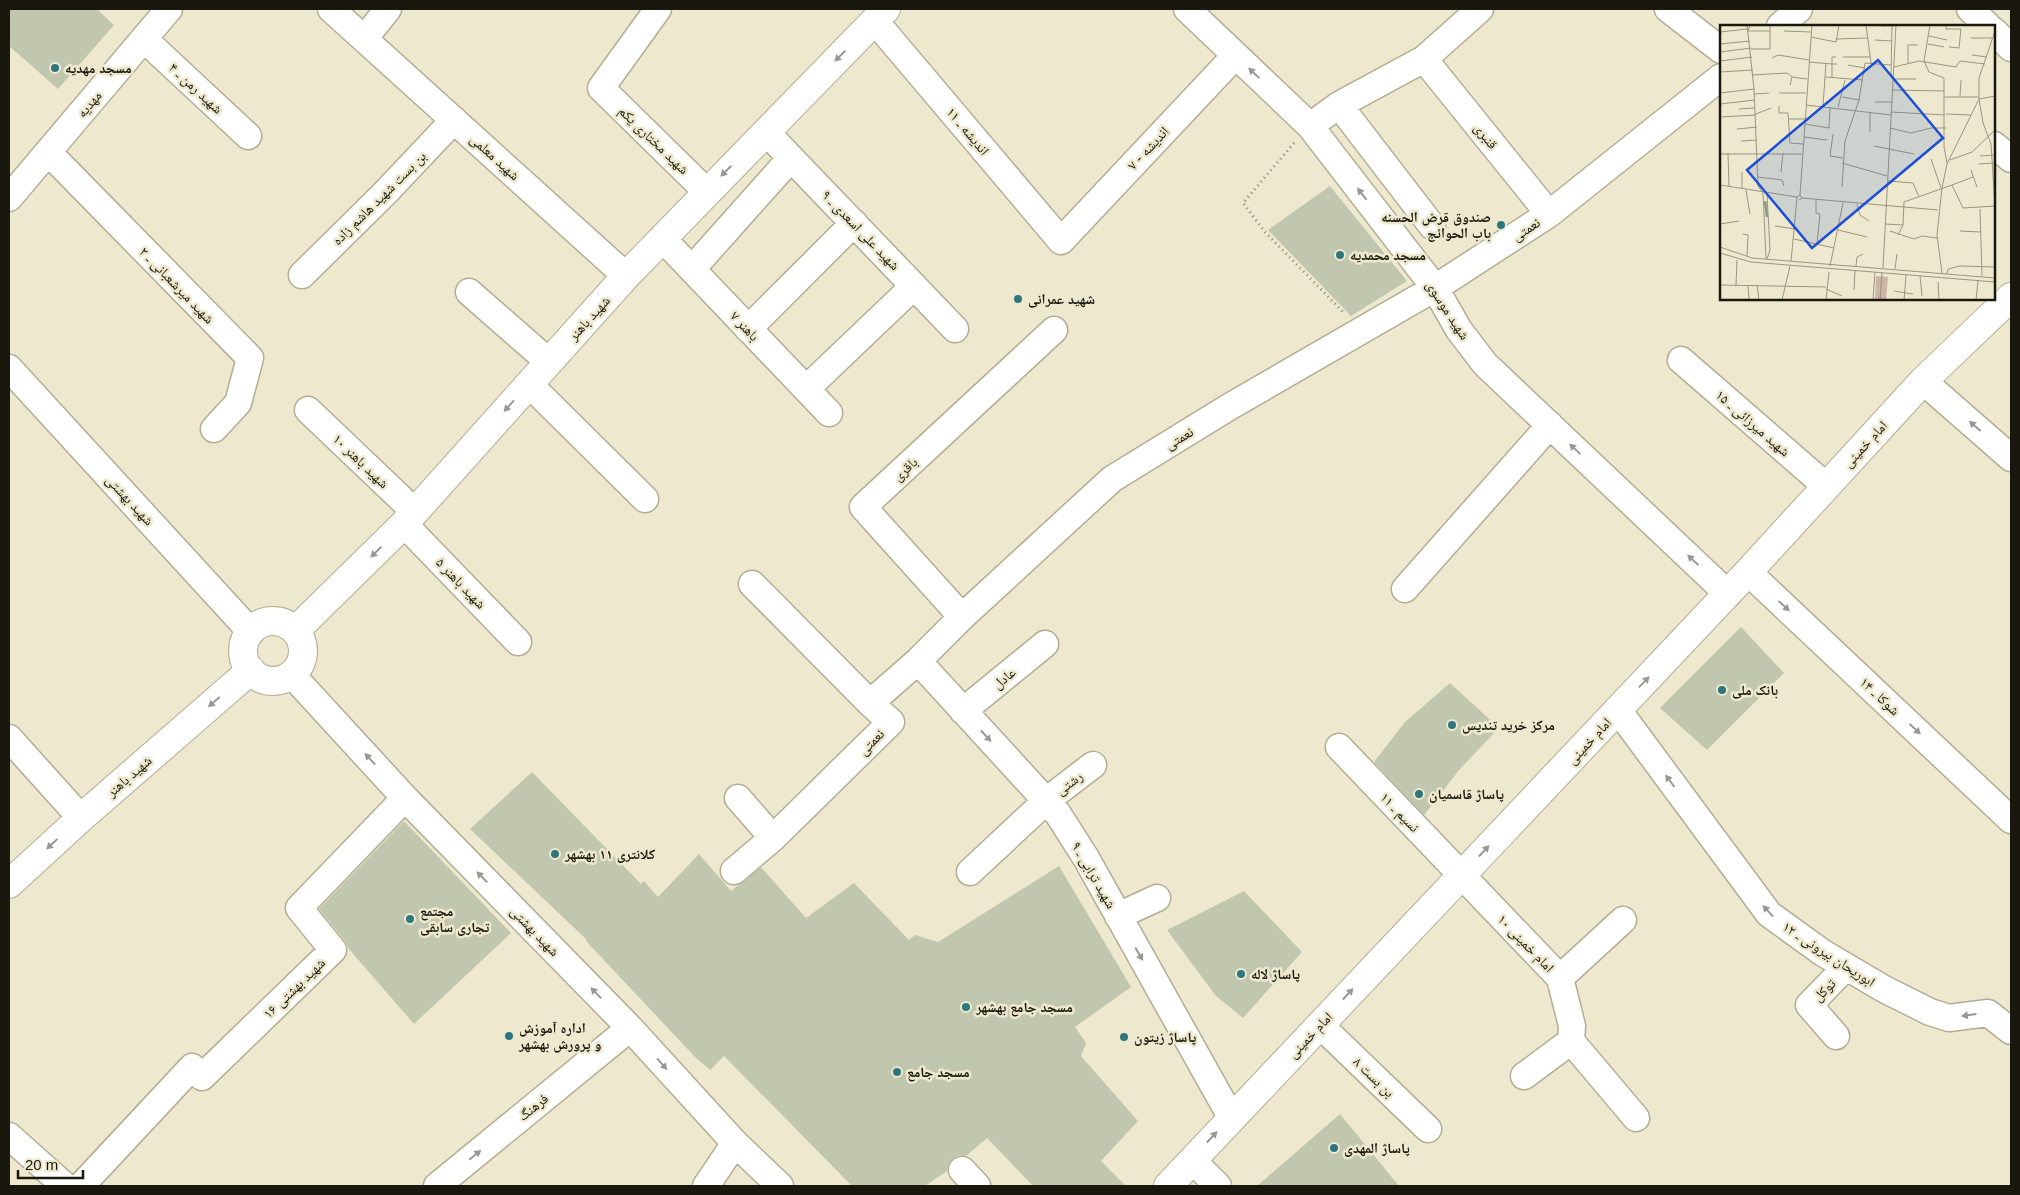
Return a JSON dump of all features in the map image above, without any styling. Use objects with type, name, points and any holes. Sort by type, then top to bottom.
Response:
[{"type":"main road","name":"شهید باهنر","points":[[295,631],[409,518],[626,276],[880,15]]},
{"type":"main road","name":"امام خمینی","points":[[1168,1186],[1728,594],[1924,381],[2011,297]]},
{"type":"main road","points":[[278,621],[287,624],[295,631],[300,638],[303,654],[292,675],[284,679],[266,680],[258,676],[247,665],[244,644],[258,625],[278,621]]},
{"type":"main road","name":"شهید باهنر","points":[[9,884],[81,818],[251,670]]},
{"type":"street","name":"مهدیه","points":[[9,198],[170,9]]},
{"type":"street","name":"شهید معلمی","points":[[331,9],[626,276]]},
{"type":"street","points":[[364,39],[388,9]]},
{"type":"street","name":"شهید مختاری یکم","points":[[658,9],[601,88],[707,192]]},
{"type":"street","name":"شهید موسوی","points":[[1187,9],[1310,126],[1435,288],[1459,330],[1485,364],[1728,594]]},
{"type":"street","points":[[1310,126],[1339,105],[1424,59],[1480,9]]},
{"type":"street","points":[[1668,9],[1720,49]]},
{"type":"street","points":[[1781,25],[1799,9]]},
{"type":"street","name":"اندیشه ـ ۱۱","points":[[880,15],[1061,241]]},
{"type":"street","points":[[1995,33],[2011,48]]},
{"type":"street","name":"شهید رمن ـ ۴","points":[[144,39],[248,136]]},
{"type":"street","name":"اندیشه - ۷","points":[[1061,241],[1235,56]]},
{"type":"street","name":"قنبری","points":[[1424,59],[1549,214]]},
{"type":"street","name":"نعمتی","points":[[734,870],[773,838],[891,722],[870,703],[918,661],[962,617],[1112,478],[1229,407],[1435,288],[1549,214],[1720,78]]},
{"type":"street","points":[[1339,105],[1432,226]]},
{"type":"street","name":"بن بست شهید هاشم زاده","points":[[302,275],[385,193],[454,120]]},
{"type":"street","name":"شهید علی اسعدی ـ ۹","points":[[766,132],[955,329]]},
{"type":"street","points":[[1995,145],[2011,159]]},
{"type":"street","name":"شهید میرشعبانی ـ ۲","points":[[48,152],[250,358],[238,403],[214,429]]},
{"type":"street","points":[[692,269],[791,158]]},
{"type":"street","points":[[748,329],[854,223]]},
{"type":"street","name":"باهنر ۷","points":[[662,238],[829,413]]},
{"type":"street","points":[[806,389],[914,286]]},
{"type":"street","points":[[469,292],[549,362]]},
{"type":"street","name":"باقری","points":[[962,617],[863,507],[1054,330]]},
{"type":"street","name":"شهید میرزائی ـ ۱۵","points":[[1681,360],[1826,486]]},
{"type":"street","name":"شهید بهشتی","points":[[9,368],[251,632]]},
{"type":"street","points":[[1924,381],[2011,458]]},
{"type":"street","points":[[529,384],[645,499]]},
{"type":"street","name":"شهید باهنر ۱۰","points":[[308,410],[409,518]]},
{"type":"street","points":[[1405,589],[1550,425]]},
{"type":"street","name":"شهید باهنر ۵","points":[[409,518],[518,642]]},
{"type":"street","name":"شوکا ـ ۱۴","points":[[1748,572],[2011,820]]},
{"type":"street","points":[[752,584],[870,703]]},
{"type":"street","name":"عادل","points":[[963,711],[1045,644]]},
{"type":"street","name":"شهید ترابی ـ ۹","points":[[918,661],[1062,821],[1232,1117]]},
{"type":"street","name":"شهید بهشتی","points":[[292,675],[405,798],[630,1028],[734,1144],[780,1186]]},
{"type":"street","name":"ابوریحان بیرونی ـ ۱۲","points":[[1618,710],[1769,914],[1823,953],[1884,989],[1930,1012],[1949,1018],[1988,1013],[2011,1032]]},
{"type":"street","points":[[9,738],[81,818]]},
{"type":"street","name":"نسیم ـ ۱۱","points":[[1339,747],[1461,875]]},
{"type":"street","name":"رشتی","points":[[970,872],[1046,801],[1093,765]]},
{"type":"street","name":"شهید بهشتی ۱۶","points":[[81,1186],[192,1067],[202,1077],[333,950],[299,908],[405,798]]},
{"type":"street","points":[[738,798],[773,838]]},
{"type":"street","name":"امام خمینی ۱۰","points":[[1461,875],[1560,978],[1572,1026],[1572,1041]]},
{"type":"street","points":[[1118,916],[1157,898]]},
{"type":"street","points":[[1560,978],[1623,920]]},
{"type":"street","name":"توکل","points":[[1836,1036],[1809,1005],[1846,967]]},
{"type":"street","name":"بن بست ۸","points":[[1320,1025],[1428,1129]]},
{"type":"street","name":"فرهنگ","points":[[437,1186],[630,1028]]},
{"type":"street","points":[[1524,1076],[1572,1041],[1636,1118]]},
{"type":"street","points":[[9,1136],[65,1186]]},
{"type":"street","points":[[706,1186],[734,1144]]},
{"type":"street","points":[[1192,1160],[1218,1186]]},
{"type":"path","points":[[1310,126],[1243,203],[1279,246],[1348,318],[1364,329]]},
{"type":"building","name":"مسجد مهدیه","points":[[9,9],[97,9],[114,25],[58,89],[9,46]]},
{"type":"building","name":"مسجد محمدیه","points":[[1330,186],[1407,281],[1351,316],[1268,230]]},
{"type":"building","name":"بانک ملی","points":[[1741,627],[1784,673],[1707,750],[1660,708]]},
{"type":"building","points":[[1450,683],[1499,728],[1459,770],[1424,815],[1374,762],[1405,722]]},
{"type":"building","points":[[532,772],[641,884],[644,881],[658,897],[699,854],[731,891],[761,867],[806,918],[854,883],[909,940],[915,935],[938,942],[1059,866],[1131,987],[1075,1027],[1086,1043],[1081,1056],[1138,1121],[1101,1161],[1126,1186],[1033,1186],[987,1138],[966,1156],[959,1155],[952,1159],[947,1171],[925,1186],[852,1186],[724,1056],[710,1070],[696,1058],[587,940],[470,829]]},
{"type":"building","name":"مجتمع تجاری سابقی","points":[[404,821],[511,933],[414,1024],[348,948],[345,941],[319,909]]},
{"type":"building","name":"پاساژ لاله","points":[[1244,891],[1302,952],[1243,1018],[1216,996],[1167,930]]},
{"type":"building","name":"پاساژ المهدی","points":[[1340,1114],[1399,1186],[1257,1186]]},
{"type":"place","name":"مسجد مهدیه","points":[[55,68]]},
{"type":"place","name":"صندوق قرض الحسنه باب الحوائج","points":[[1501,225]]},
{"type":"place","name":"مسجد محمدیه","points":[[1340,255]]},
{"type":"place","name":"شهید عمرانی","points":[[1018,299]]},
{"type":"place","name":"بانک ملی","points":[[1722,690]]},
{"type":"place","name":"مرکز خرید تندیس","points":[[1452,725]]},
{"type":"place","name":"پاساژ قاسمیان","points":[[1419,794]]},
{"type":"place","name":"کلانتری ۱۱ بهشهر","points":[[555,854]]},
{"type":"place","name":"مجتمع تجاری سابقی","points":[[410,919]]},
{"type":"place","name":"پاساژ لاله","points":[[1241,974]]},
{"type":"place","name":"مسجد جامع بهشهر","points":[[966,1007]]},
{"type":"place","name":"اداره آموزش و پرورش بهشهر","points":[[509,1036]]},
{"type":"place","name":"پاساژ زیتون","points":[[1124,1037]]},
{"type":"place","name":"مسجد جامع","points":[[897,1072]]},
{"type":"place","name":"پاساژ المهدی","points":[[1334,1148]]}]
